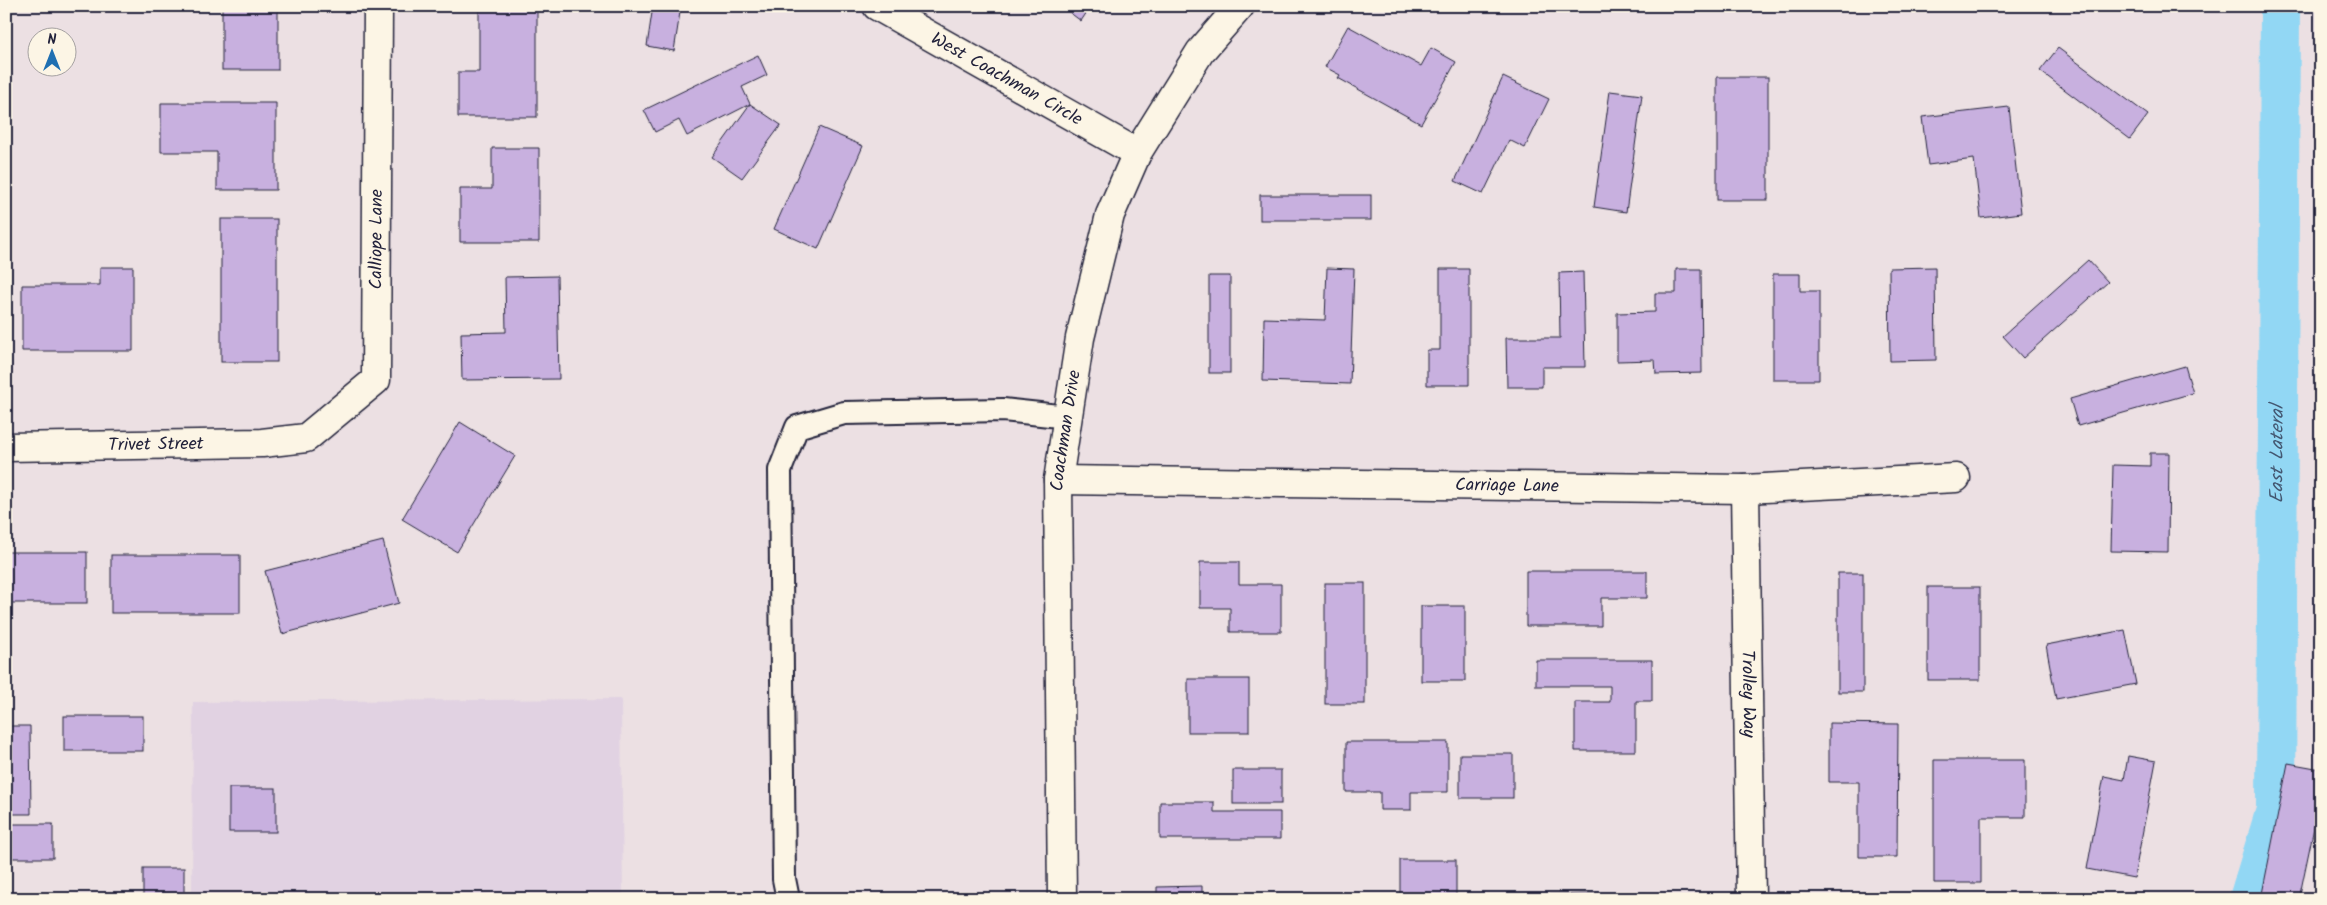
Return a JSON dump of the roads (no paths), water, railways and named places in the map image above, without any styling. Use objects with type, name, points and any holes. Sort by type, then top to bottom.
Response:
[{"type":"street","name":"Calliope Lane","points":[[306,438],[376,380],[378,6]]},
{"type":"street","name":"West Coachman Circle","points":[[877,6],[1136,153]]},
{"type":"street","name":"Coachman Drive","points":[[1062,899],[1058,480],[1080,338],[1110,215],[1136,153],[1200,52],[1240,6]]},
{"type":"street","name":"Trivet Street","points":[[6,447],[262,443],[306,438]]},
{"type":"street","name":"Carriage Lane","points":[[1058,480],[1745,489],[1956,478]]},
{"type":"street","name":"Trolley Way","points":[[1745,489],[1751,899]]},
{"type":"lane","points":[[788,899],[784,879],[780,470],[797,427],[844,413],[1003,410],[1068,418]]},
{"type":"waterway","name":"East Lateral","points":[[2249,899],[2276,810],[2280,6]]}]
